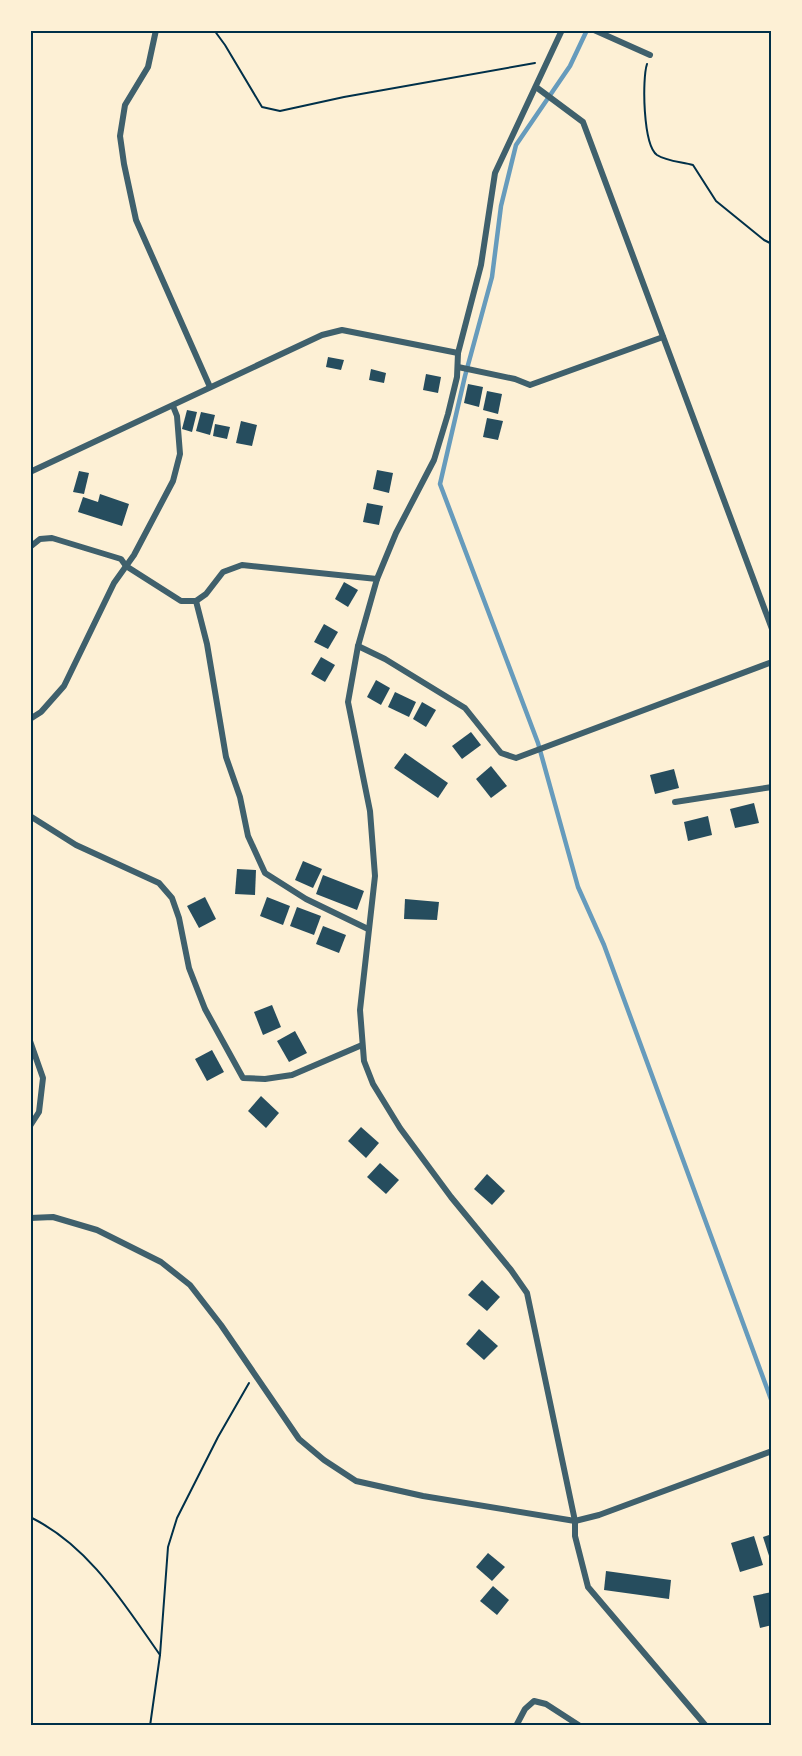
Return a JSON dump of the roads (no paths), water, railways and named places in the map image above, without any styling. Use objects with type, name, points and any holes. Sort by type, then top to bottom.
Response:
[{"type":"street","points":[[156,30],[148,67],[125,105],[120,136],[124,164],[136,220],[210,387]]},
{"type":"street","points":[[562,30],[495,174],[481,265],[458,353],[458,367],[448,414],[434,460],[396,533],[377,579],[358,646],[348,702],[370,811],[375,876],[360,1010],[362,1045],[364,1061],[373,1084],[400,1128],[527,1293],[575,1521],[575,1536],[588,1587],[702,1725]]},
{"type":"street","points":[[594,30],[650,55]]},
{"type":"street","points":[[536,87],[583,122],[772,629]]},
{"type":"street","points":[[30,472],[322,335],[342,330],[458,353]]},
{"type":"street","points":[[458,367],[515,379],[530,386],[663,337]]},
{"type":"street","points":[[30,719],[41,712],[64,686],[114,583],[134,555],[173,481],[180,454],[177,416],[173,406]]},
{"type":"street","points":[[30,547],[40,539],[52,538],[121,559],[126,566],[180,601],[196,601],[206,594],[223,572],[242,565],[377,579]]},
{"type":"street","points":[[196,601],[207,644],[226,757],[240,797],[248,837],[265,873],[306,899],[368,930]]},
{"type":"street","points":[[358,646],[385,659],[465,708],[501,753],[516,758],[772,662]]},
{"type":"street","points":[[675,802],[772,788]]},
{"type":"street","points":[[30,816],[76,845],[159,883],[172,898],[193,978],[205,1009],[243,1078],[266,1079],[292,1075],[362,1045]]},
{"type":"street","points":[[30,1041],[43,1077],[39,1112],[30,1126]]},
{"type":"street","points":[[30,1218],[53,1217],[96,1230],[161,1262],[190,1285],[221,1325],[299,1438],[324,1461],[356,1481],[423,1496],[575,1521],[599,1515],[772,1452]]},
{"type":"street","points":[[516,1726],[525,1709],[534,1701],[546,1704],[580,1726]]},
{"type":"waterway","points":[[587,30],[570,66],[516,145],[501,206],[492,277],[465,376],[440,484],[538,743],[578,887],[604,945],[772,1402]]}]
